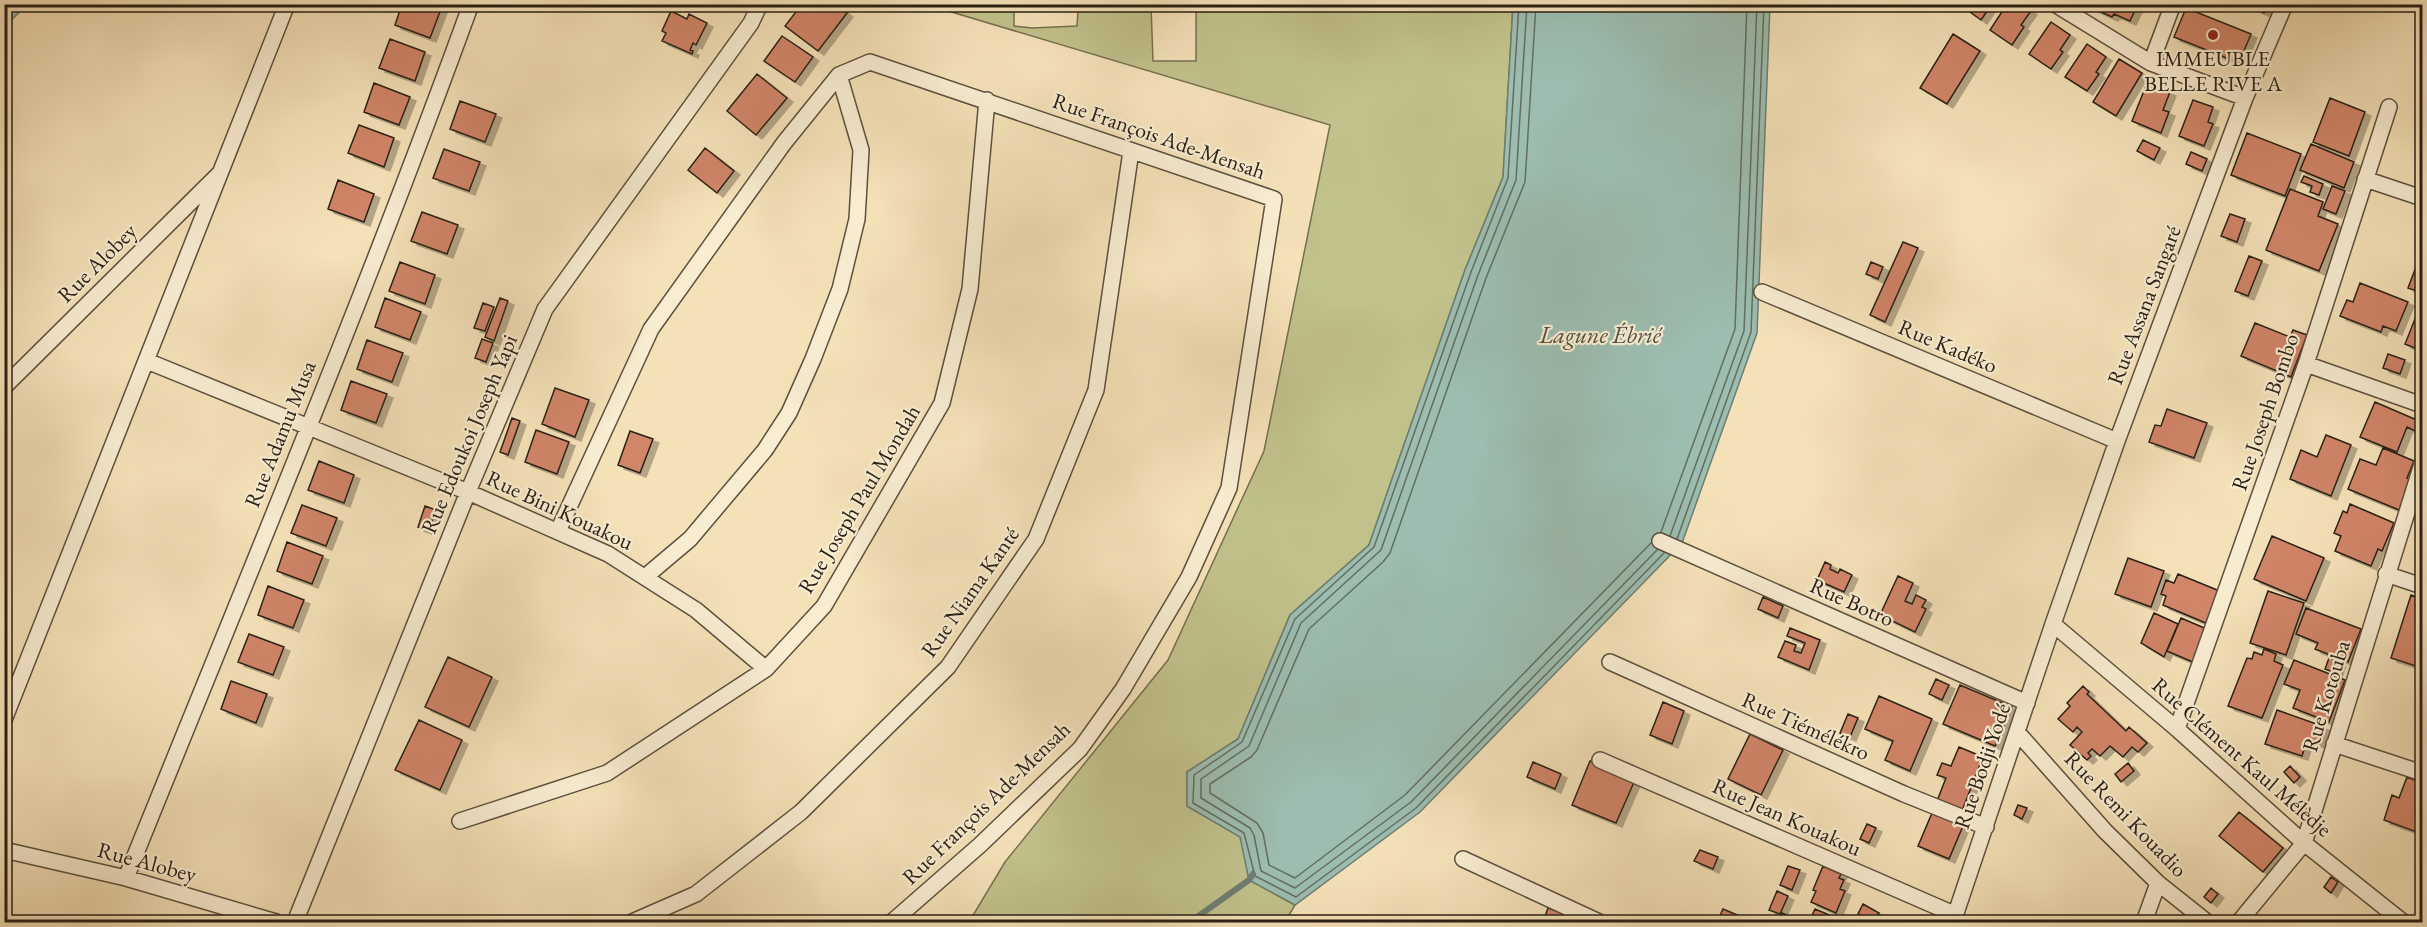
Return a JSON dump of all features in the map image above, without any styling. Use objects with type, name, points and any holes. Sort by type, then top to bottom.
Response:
[{"type":"street","points":[[4,720],[287,4]]},
{"type":"street","name":"Rue Adamu Musa","points":[[126,878],[420,145],[471,4]]},
{"type":"street","name":"Rue Edoukoi Joseph Yapi","points":[[295,922],[468,492],[545,309],[751,23],[760,4]]},
{"type":"street","points":[[2055,4],[2151,63],[2245,98]]},
{"type":"street","points":[[2151,63],[2173,4]]},
{"type":"street","name":"Rue Assana Sangaré","points":[[2053,624],[2116,441],[2245,98],[2285,4]]},
{"type":"street","name":"Rue François Ade-Mensah","points":[[558,531],[651,329],[784,143],[839,75],[870,62],[1274,199],[1229,488],[1189,577],[1123,689],[1080,749],[980,845],[892,922]]},
{"type":"street","points":[[645,577],[690,540],[765,450],[789,413],[813,359],[840,289],[857,219],[861,150],[839,75]]},
{"type":"street","name":"Rue Joseph Paul Mondah","points":[[460,821],[607,773],[766,669],[824,606],[942,403],[970,289],[987,100]]},
{"type":"street","name":"Rue Joseph Bombo","points":[[2177,729],[2306,364],[2389,107]]},
{"type":"street","name":"Rue Niama Kanté","points":[[632,922],[696,894],[801,812],[948,667],[1036,539],[1096,390],[1131,151]]},
{"type":"street","name":"Rue Alobey","points":[[4,387],[221,172]]},
{"type":"street","points":[[2365,179],[2422,198]]},
{"type":"street","name":"Rue Kadéko","points":[[1762,292],[2116,441]]},
{"type":"street","name":"Rue Bini Kouakou","points":[[147,362],[468,492],[608,554],[696,610],[766,669]]},
{"type":"street","points":[[2306,364],[2422,405]]},
{"type":"street","name":"Rue Kotouba","points":[[2239,922],[2304,843],[2422,464]]},
{"type":"street","name":"Rue Botro","points":[[1660,541],[2027,703]]},
{"type":"street","points":[[2386,574],[2422,586]]},
{"type":"street","name":"Rue Clément Kaul Mélèdje","points":[[2053,624],[2177,729],[2304,843],[2403,922]]},
{"type":"street","name":"Rue Bodji Yodé","points":[[1955,919],[2053,624]]},
{"type":"street","name":"Rue Tiémélékro","points":[[1610,662],[1904,794],[1986,827]]},
{"type":"street","name":"Rue Remi Kouadio","points":[[2017,732],[2105,831],[2158,883],[2207,922]]},
{"type":"street","points":[[2334,744],[2422,773]]},
{"type":"street","name":"Rue Jean Kouakou","points":[[1600,760],[1955,919]]},
{"type":"street","name":"Rue Alobey","points":[[4,850],[126,878],[276,922]]},
{"type":"street","points":[[1463,859],[1599,922]]},
{"type":"street","points":[[2144,922],[2158,883]]},
{"type":"green space","points":[[928,5],[990,5],[1014,10],[1014,26],[1032,28],[1077,26],[1078,12],[1071,5],[1151,5],[1153,61],[1196,61],[1196,5],[1513,5],[1503,177],[1465,270],[1369,545],[1290,615],[1238,739],[1187,772],[1187,806],[1241,837],[1249,880],[1295,905],[1285,922],[969,922],[1005,862],[1168,660],[1264,451],[1330,125]]},
{"type":"water","points":[[5,4],[27,4],[27,5],[5,26]]},
{"type":"water","name":"Lagune Ébrié","points":[[1513,5],[1770,5],[1757,333],[1682,543],[1420,812],[1295,905],[1249,880],[1240,837],[1187,806],[1187,772],[1238,739],[1290,615],[1369,545],[1465,270],[1503,177]]},
{"type":"building","points":[[402,4],[428,4],[441,9],[430,38],[395,25]]},
{"type":"building","points":[[802,4],[836,4],[847,13],[818,51],[785,26]]},
{"type":"building","points":[[1959,4],[1992,4],[1981,20]]},
{"type":"building","points":[[2007,4],[2022,4],[2031,11],[2021,25],[2024,27],[2012,45],[1990,30]]},
{"type":"building","points":[[2091,4],[2138,4],[2130,21],[2114,14],[2112,17],[2090,7]]},
{"type":"building","points":[[2246,4],[2268,4],[2264,13]]},
{"type":"building","name":"IMMEUBLE BELLE RIVE A","points":[[2186,8],[2251,34],[2239,63],[2174,37]]},
{"type":"building","points":[[671,11],[687,19],[689,14],[707,23],[696,45],[693,43],[690,50],[693,51],[692,54],[662,41],[666,33],[662,31]]},
{"type":"building","points":[[2051,22],[2070,35],[2060,50],[2063,52],[2051,69],[2029,54]]},
{"type":"building","points":[[1953,34],[1980,51],[1947,104],[1920,88]]},
{"type":"building","points":[[782,36],[813,57],[795,82],[764,61]]},
{"type":"building","points":[[390,39],[425,52],[415,81],[379,68]]},
{"type":"building","points":[[2087,44],[2106,57],[2096,72],[2099,74],[2087,91],[2065,77]]},
{"type":"building","points":[[2119,59],[2142,73],[2116,116],[2093,102]]},
{"type":"building","points":[[757,74],[787,98],[756,135],[727,111]]},
{"type":"building","points":[[374,83],[410,97],[399,125],[364,112]]},
{"type":"building","points":[[2147,83],[2170,92],[2163,110],[2169,112],[2161,133],[2132,121]]},
{"type":"building","points":[[2330,98],[2365,112],[2349,156],[2313,142]]},
{"type":"building","points":[[2193,100],[2213,107],[2208,122],[2213,124],[2204,146],[2179,136]]},
{"type":"building","points":[[460,101],[496,114],[485,142],[450,129]]},
{"type":"building","points":[[359,125],[394,138],[384,167],[348,153]]},
{"type":"building","points":[[2247,133],[2301,154],[2285,196],[2231,175]]},
{"type":"building","points":[[2143,140],[2160,148],[2154,160],[2137,151]]},
{"type":"building","points":[[2311,144],[2354,162],[2344,188],[2300,170]]},
{"type":"building","points":[[705,148],[734,171],[717,193],[688,170]]},
{"type":"building","points":[[444,149],[480,162],[469,191],[433,178]]},
{"type":"building","points":[[2191,152],[2207,159],[2202,171],[2186,164]]},
{"type":"building","points":[[2304,176],[2323,184],[2319,195],[2310,192],[2312,186],[2301,182]]},
{"type":"building","points":[[338,180],[374,194],[364,222],[328,209]]},
{"type":"building","points":[[2332,186],[2345,191],[2336,214],[2323,209]]},
{"type":"building","points":[[2290,189],[2323,202],[2318,216],[2338,224],[2319,271],[2266,250]]},
{"type":"building","points":[[422,212],[458,225],[447,254],[411,241]]},
{"type":"building","points":[[2230,214],[2245,219],[2237,242],[2221,236]]},
{"type":"building","points":[[1903,242],[1918,248],[1885,322],[1870,315]]},
{"type":"building","points":[[2422,251],[2422,293],[2408,288]]},
{"type":"building","points":[[2249,256],[2262,261],[2248,296],[2235,291]]},
{"type":"building","points":[[400,262],[435,275],[425,304],[389,291]]},
{"type":"building","points":[[1871,262],[1883,267],[1878,279],[1866,274]]},
{"type":"building","points":[[2360,283],[2408,302],[2396,331],[2383,326],[2381,332],[2340,316],[2347,300],[2353,302]]},
{"type":"building","points":[[385,298],[421,312],[410,340],[375,327]]},
{"type":"building","points":[[500,298],[508,301],[494,341],[485,337]]},
{"type":"building","points":[[483,303],[494,307],[485,331],[474,328]]},
{"type":"building","points":[[2419,309],[2422,311],[2422,351],[2405,344]]},
{"type":"building","points":[[2255,323],[2290,337],[2293,330],[2307,335],[2291,377],[2241,356]]},
{"type":"building","points":[[482,339],[493,343],[486,362],[475,358]]},
{"type":"building","points":[[367,340],[403,353],[392,382],[357,369]]},
{"type":"building","points":[[2388,354],[2405,360],[2400,374],[2383,368]]},
{"type":"building","points":[[351,381],[387,394],[376,423],[341,410]]},
{"type":"building","points":[[555,388],[589,400],[575,437],[542,424]]},
{"type":"building","points":[[2375,402],[2419,421],[2415,431],[2407,427],[2397,452],[2360,437]]},
{"type":"building","points":[[2167,409],[2207,423],[2194,458],[2149,442],[2155,425],[2161,426]]},
{"type":"building","points":[[512,418],[520,421],[508,455],[500,452]]},
{"type":"building","points":[[536,430],[569,442],[557,474],[525,462]]},
{"type":"building","points":[[630,431],[653,439],[640,473],[618,465]]},
{"type":"building","points":[[2326,435],[2351,445],[2331,496],[2290,479],[2301,450],[2317,457]]},
{"type":"building","points":[[2383,448],[2414,461],[2407,478],[2412,480],[2399,510],[2348,489],[2360,459],[2376,465]]},
{"type":"building","points":[[319,461],[354,475],[344,503],[308,490]]},
{"type":"building","points":[[2350,504],[2394,523],[2382,551],[2378,549],[2371,566],[2335,551],[2341,536],[2334,533],[2343,511],[2347,513]]},
{"type":"building","points":[[302,505],[337,518],[326,546],[291,533]]},
{"type":"building","points":[[425,506],[436,510],[428,531],[418,527]]},
{"type":"building","points":[[2272,536],[2324,558],[2306,601],[2254,579]]},
{"type":"building","points":[[287,542],[323,556],[312,584],[277,571]]},
{"type":"building","points":[[2128,558],[2164,571],[2151,607],[2115,594]]},
{"type":"building","points":[[1825,562],[1831,565],[1830,569],[1838,573],[1840,569],[1852,575],[1844,592],[1817,580]]},
{"type":"building","points":[[2178,574],[2222,592],[2208,624],[2163,605],[2166,596],[2161,594],[2166,580],[2174,583]]},
{"type":"building","points":[[1898,576],[1913,583],[1905,601],[1912,604],[1916,595],[1926,600],[1922,607],[1926,609],[1915,632],[1880,615]]},
{"type":"building","points":[[268,586],[304,600],[293,628],[258,615]]},
{"type":"building","points":[[2268,591],[2304,603],[2286,655],[2250,643]]},
{"type":"building","points":[[2411,595],[2422,599],[2422,668],[2391,658]]},
{"type":"building","points":[[1763,597],[1783,606],[1778,618],[1758,609]]},
{"type":"building","points":[[2306,608],[2361,629],[2348,662],[2315,649],[2318,643],[2296,634]]},
{"type":"building","points":[[2154,613],[2178,624],[2164,657],[2141,643]]},
{"type":"building","points":[[2181,618],[2209,630],[2195,663],[2167,651]]},
{"type":"building","points":[[1790,628],[1820,640],[1809,670],[1778,657],[1785,641],[1796,645],[1794,651],[1801,653],[1805,643],[1787,636]]},
{"type":"building","points":[[249,634],[284,647],[273,675],[238,662]]},
{"type":"building","points":[[2264,649],[2276,654],[2274,661],[2283,665],[2262,718],[2228,706],[2247,658],[2252,659],[2254,652],[2262,655]]},
{"type":"building","points":[[448,657],[492,677],[469,727],[425,707]]},
{"type":"building","points":[[2329,658],[2340,662],[2336,673],[2325,669]]},
{"type":"building","points":[[2294,660],[2345,680],[2329,722],[2293,708],[2300,690],[2284,684]]},
{"type":"building","points":[[1936,679],[1949,685],[1942,700],[1929,694]]},
{"type":"building","points":[[231,681],[267,694],[256,723],[221,709]]},
{"type":"building","points":[[1960,685],[2012,707],[1995,746],[1943,724]]},
{"type":"building","points":[[2083,686],[2089,692],[2087,694],[2126,731],[2129,727],[2147,743],[2138,752],[2132,747],[2123,757],[2110,746],[2100,756],[2092,749],[2088,753],[2091,756],[2087,760],[2070,745],[2082,732],[2077,727],[2073,732],[2058,719],[2070,706],[2067,703]]},
{"type":"building","points":[[1879,696],[1932,719],[1910,771],[1885,760],[1893,741],[1865,729]]},
{"type":"building","points":[[1663,702],[1684,711],[1672,744],[1650,735]]},
{"type":"building","points":[[2277,710],[2325,727],[2319,744],[2307,740],[2302,756],[2265,744]]},
{"type":"building","points":[[1848,714],[1858,718],[1850,737],[1840,733]]},
{"type":"building","points":[[419,720],[462,740],[440,790],[395,770]]},
{"type":"building","points":[[1750,734],[1783,750],[1761,795],[1728,779]]},
{"type":"building","points":[[1959,747],[1983,757],[1962,811],[1937,801],[1946,778],[1937,775],[1942,763],[1951,766]]},
{"type":"building","points":[[1590,761],[1635,780],[1616,823],[1572,805]]},
{"type":"building","points":[[1533,762],[1561,774],[1555,789],[1527,777]]},
{"type":"building","points":[[2128,763],[2134,771],[2121,782],[2115,774]]},
{"type":"building","points":[[2290,766],[2300,777],[2294,783],[2284,772]]},
{"type":"building","points":[[2407,777],[2422,783],[2422,834],[2384,820],[2392,795],[2399,798]]},
{"type":"building","points":[[2018,805],[2027,808],[2022,819],[2014,815]]},
{"type":"building","points":[[2239,812],[2283,848],[2263,872],[2219,836]]},
{"type":"building","points":[[1932,813],[1963,826],[1949,859],[1918,846]]},
{"type":"building","points":[[1867,824],[1876,828],[1869,843],[1860,839]]},
{"type":"building","points":[[1700,850],[1718,857],[1713,869],[1694,861]]},
{"type":"building","points":[[1788,866],[1800,870],[1792,890],[1780,885]]},
{"type":"building","points":[[1823,866],[1841,874],[1839,878],[1844,880],[1840,889],[1845,891],[1836,913],[1811,902],[1816,891],[1813,890]]},
{"type":"building","points":[[2331,877],[2338,882],[2331,893],[2324,887]]},
{"type":"building","points":[[2211,888],[2218,894],[2211,903],[2204,897]]},
{"type":"building","points":[[1777,891],[1788,896],[1780,914],[1769,910]]},
{"type":"building","points":[[1863,904],[1879,913],[1873,922],[1858,914]]},
{"type":"building","points":[[1548,908],[1588,922],[1543,922]]},
{"type":"building","points":[[1723,909],[1754,922],[1717,922]]},
{"type":"building","points":[[1815,909],[1846,922],[1809,922]]},
{"type":"building","points":[[1782,913],[1795,919],[1794,922],[1778,922]]},
{"type":"waterway","points":[[1190,922],[1249,880],[1253,874]]},
{"type":"place","name":"IMMEUBLE BELLE RIVE A","points":[[2213,35]]}]
